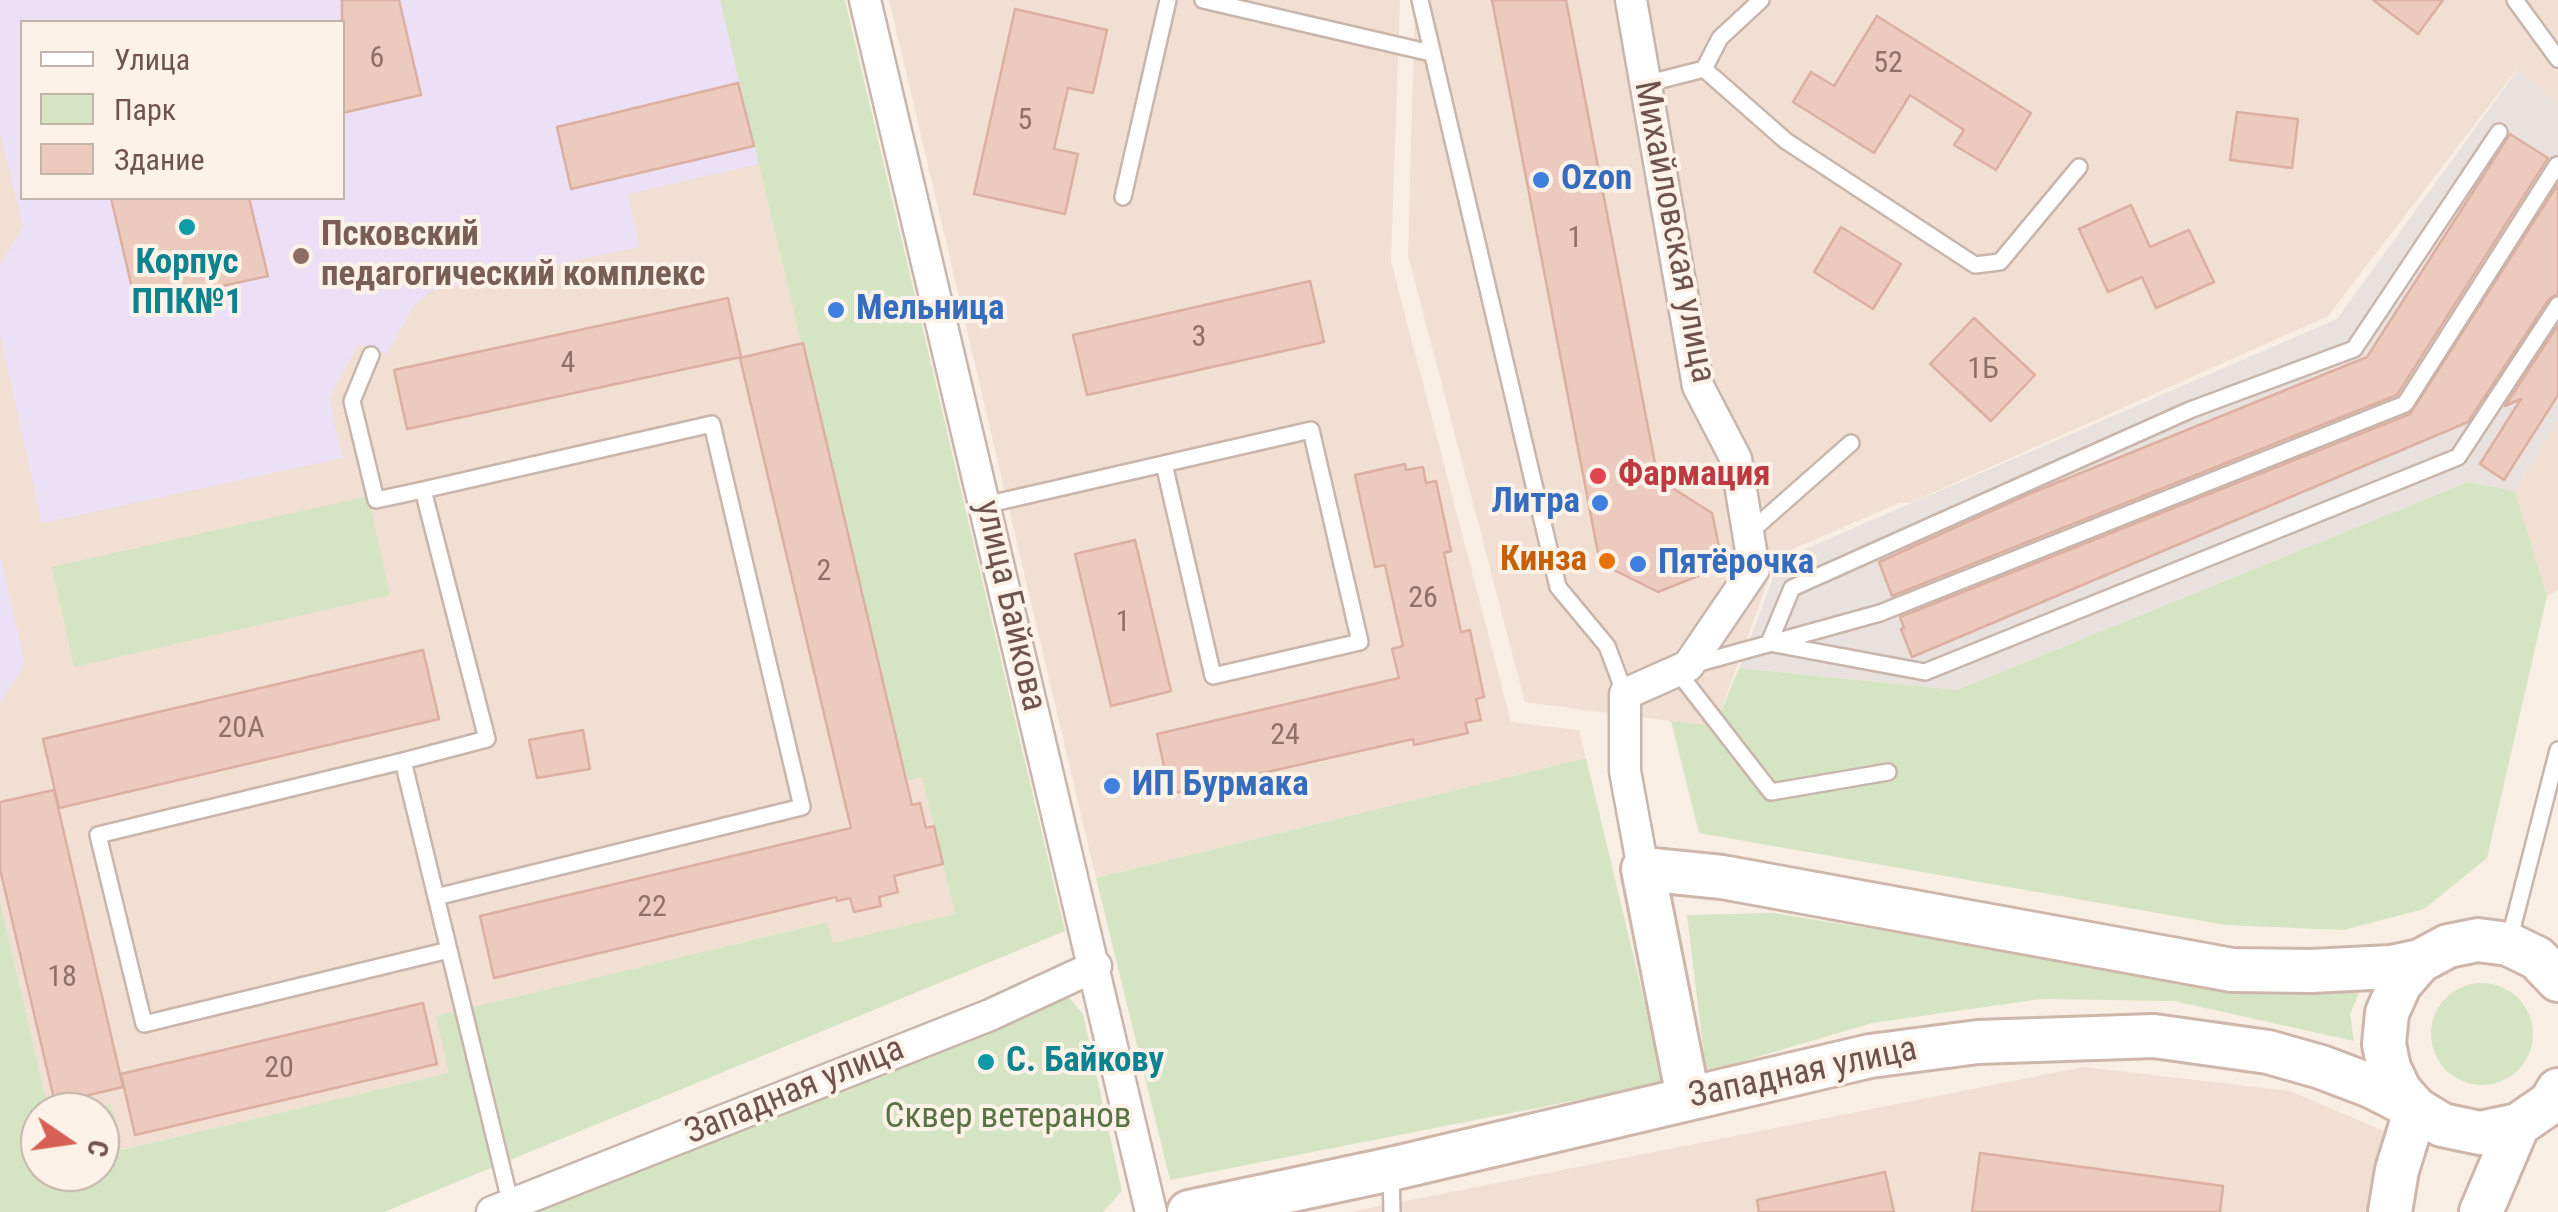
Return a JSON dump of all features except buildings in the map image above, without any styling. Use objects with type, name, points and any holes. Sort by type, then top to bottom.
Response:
[{"type":"street","name":"улица Байкова","points":[[865,0],[1151,1212]]},
{"type":"street","name":"Михайловская улица","points":[[1631,0],[1698,386],[1736,459],[1754,569],[1682,669]]},
{"type":"street","points":[[1682,669],[1625,694],[1626,771],[1688,1097]]},
{"type":"street","points":[[1643,869],[1722,877],[2232,970],[2312,972],[2391,967],[2420,961],[2448,946],[2478,940],[2508,944],[2536,958],[2558,980]]},
{"type":"street","points":[[2390,1212],[2396,1170],[2416,1109],[2389,1068],[2384,1044],[2387,1013],[2400,984],[2420,961]]},
{"type":"street","name":"Западная улица","points":[[501,1208],[990,1015],[1096,966]]},
{"type":"street","name":"Западная улица","points":[[1189,1212],[1870,1056],[1978,1042],[2154,1036],[2268,1052],[2371,1086],[2442,1125],[2480,1133],[2538,1123]]},
{"type":"street","points":[[2481,1212],[2558,1090]]},
{"type":"lane","points":[[1122,197],[1168,0]]},
{"type":"lane","points":[[1203,0],[1257,6],[1431,53]]},
{"type":"lane","points":[[1420,0],[1558,587],[1608,646],[1625,694]]},
{"type":"lane","points":[[1646,84],[1704,70],[1720,38],[1761,0]]},
{"type":"lane","points":[[2515,0],[2558,59]]},
{"type":"lane","points":[[1704,70],[1786,141],[1975,265],[2000,262],[2079,166]]},
{"type":"lane","points":[[1769,642],[1792,588],[2190,410],[2354,348],[2499,132]]},
{"type":"lane","points":[[1888,772],[1771,792],[1682,669],[1880,614],[2405,404],[2557,166]]},
{"type":"lane","points":[[1769,642],[1926,672],[2458,457],[2558,305]]},
{"type":"lane","points":[[371,355],[352,401],[376,500],[712,424],[802,808],[436,896]]},
{"type":"lane","points":[[985,505],[1311,430],[1360,642],[1213,676],[1164,464]]},
{"type":"lane","points":[[1750,532],[1851,443]]},
{"type":"lane","points":[[423,490],[487,739],[98,835],[144,1024],[449,950]]},
{"type":"lane","points":[[2508,944],[2558,750]]},
{"type":"lane","points":[[403,761],[449,950],[501,1208]]},
{"type":"lane","points":[[1391,1168],[1392,1212]]},
{"type":"shaded area","points":[[0,0],[720,0],[905,780],[922,776],[955,914],[832,944],[826,922],[437,1016],[450,1073],[120,1150],[120,1092],[44,1092],[0,901]]},
{"type":"shaded area","name":"Псковский педагогический комплекс","points":[[0,0],[733,0],[772,161],[628,194],[639,247],[432,291],[415,305],[386,354],[358,344],[329,398],[342,458],[42,523],[0,334],[0,265],[23,227],[0,132]]},
{"type":"shaded area","points":[[889,0],[1400,0],[1391,261],[1511,722],[1579,730],[1586,758],[1096,878]]},
{"type":"shaded area","points":[[1415,0],[2558,0],[2558,105],[2517,69],[2328,316],[1910,503],[1899,503],[1777,556],[1715,727],[1525,702],[1408,255]]},
{"type":"shaded area","points":[[2518,69],[2558,105],[2558,421],[2515,491],[2468,482],[1957,690],[1739,668],[1780,560],[2337,319]]},
{"type":"shaded area","points":[[2558,421],[2558,590],[2547,596],[2515,491]]},
{"type":"shaded area","points":[[0,555],[25,664],[0,703]]},
{"type":"shaded area","points":[[2084,1067],[2290,1091],[2400,1138],[2389,1212],[1350,1212]]},
{"type":"green space","points":[[720,0],[845,0],[1065,931],[384,1212],[0,1212],[0,901],[44,1092],[20,1092],[20,1192],[120,1192],[120,1145],[121,1150],[449,1073],[436,1016],[827,922],[833,943],[955,914],[922,777],[905,781]]},
{"type":"green space","points":[[2468,482],[2515,491],[2547,596],[2487,858],[2424,909],[2343,930],[2226,925],[1699,833],[1671,721],[1715,726],[1739,668],[1957,690]]},
{"type":"green space","points":[[368,496],[390,595],[74,667],[52,567]]},
{"type":"green space","points":[[1586,758],[1664,1083],[1170,1180],[1096,878]]},
{"type":"green space","points":[[1773,913],[2257,991],[2359,993],[2350,1014],[2354,1041],[2174,1001],[2041,999],[1872,1023],[1706,1072],[1687,915]]},
{"type":"green space","points":[[2482,983],[2502,987],[2518,998],[2529,1014],[2533,1034],[2529,1054],[2518,1070],[2502,1081],[2482,1085],[2462,1081],[2446,1070],[2435,1054],[2431,1034],[2435,1014],[2446,998],[2462,987]]},
{"type":"green space","name":"Сквер ветеранов","points":[[1065,993],[1083,1014],[1122,1191],[1103,1212],[519,1212]]},
{"type":"place","name":"Ozon","points":[[1541,180]]},
{"type":"place","name":"Корпус ППК№1","points":[[187,227]]},
{"type":"place","name":"Псковский педагогический комплекс","points":[[301,256]]},
{"type":"place","name":"Мельница","points":[[836,310]]},
{"type":"place","name":"Фармация","points":[[1598,476]]},
{"type":"place","name":"Литра","points":[[1600,503]]},
{"type":"place","name":"Кинза","points":[[1607,561]]},
{"type":"place","name":"Пятёрочка","points":[[1638,564]]},
{"type":"place","name":"ИП Бурмака","points":[[1112,786]]},
{"type":"place","name":"С. Байкову","points":[[986,1062]]}]
